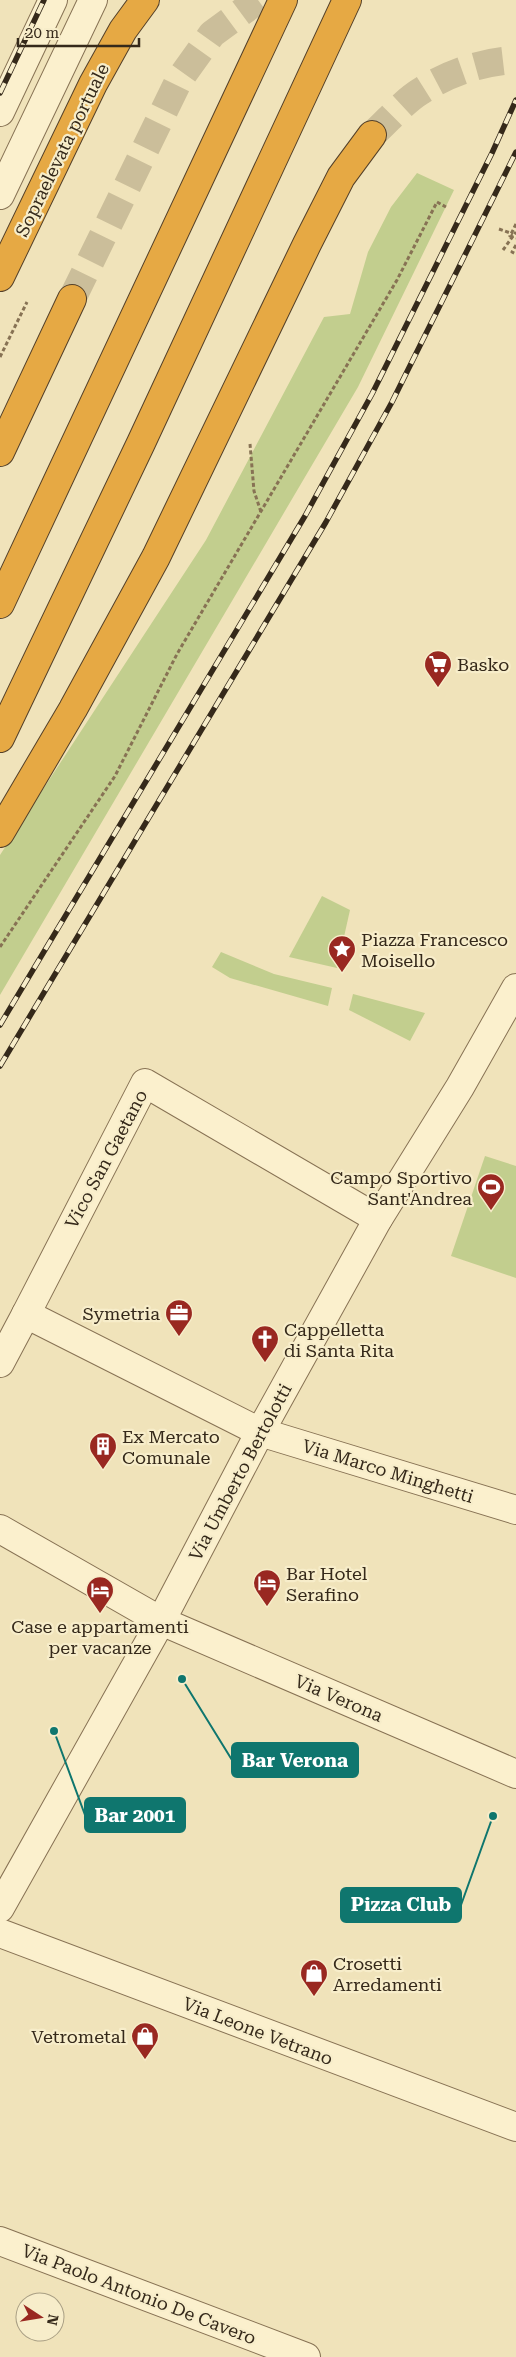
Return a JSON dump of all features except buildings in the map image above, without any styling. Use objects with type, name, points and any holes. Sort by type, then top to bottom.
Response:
[{"type":"highway","name":"Sopraelevata portuale","points":[[0,277],[93,84],[122,30],[145,0]]},
{"type":"highway","points":[[0,604],[284,0]]},
{"type":"highway","points":[[0,738],[141,443],[346,0]]},
{"type":"highway","points":[[0,833],[73,709],[156,558],[315,227],[341,177],[372,135]]},
{"type":"highway","points":[[0,452],[72,299]]},
{"type":"street","points":[[0,112],[53,0]]},
{"type":"street","points":[[0,195],[93,0]]},
{"type":"street","name":"Via Umberto Bertolotti","points":[[0,1908],[161,1621],[260,1432],[378,1219],[460,1087],[516,988]]},
{"type":"street","name":"Vico San Gaetano","points":[[26,1314],[145,1083],[378,1219]]},
{"type":"street","points":[[0,1364],[26,1314]]},
{"type":"street","name":"Via Marco Minghetti","points":[[26,1314],[260,1432],[516,1510]]},
{"type":"street","name":"Via Verona","points":[[0,1529],[161,1621],[516,1774]]},
{"type":"street","name":"Via Leone Vetrano","points":[[0,1933],[516,2128]]},
{"type":"street","name":"Via Paolo Antonio De Cavero","points":[[0,2242],[306,2357]]},
{"type":"path","points":[[0,947],[116,776],[177,654],[397,280],[437,202],[446,207]]},
{"type":"path","points":[[503,250],[513,234],[516,224]]},
{"type":"path","points":[[499,229],[513,234],[516,238]]},
{"type":"path","points":[[516,245],[512,252],[516,254]]},
{"type":"path","points":[[0,357],[29,298]]},
{"type":"path","points":[[254,436],[250,444],[254,492],[261,512]]},
{"type":"green space","points":[[417,173],[454,190],[358,387],[0,995],[0,855],[206,540],[324,317],[350,314],[368,252],[391,207]]},
{"type":"green space","points":[[322,896],[350,910],[337,968],[289,957]]},
{"type":"green space","points":[[221,952],[274,974],[332,988],[328,1006],[230,978],[212,967]]},
{"type":"green space","points":[[353,994],[425,1013],[410,1041],[349,1010]]},
{"type":"green space","name":"Campo Sportivo Sant'Andrea","points":[[485,1156],[516,1166],[516,1278],[451,1256]]},
{"type":"tunnel","points":[[72,299],[179,80],[212,34],[258,0]]},
{"type":"tunnel","points":[[372,135],[414,95],[443,79],[467,69],[491,63],[516,60]]},
{"type":"railway","points":[[0,93],[44,0]]},
{"type":"railway","points":[[0,1025],[305,516],[372,394],[492,153],[516,100]]},
{"type":"railway","points":[[0,1066],[326,522],[392,402],[516,152]]},
{"type":"place","name":"Basko","points":[[438,688]]},
{"type":"place","name":"Piazza Francesco Moisello","points":[[342,973]]},
{"type":"place","name":"Campo Sportivo Sant'Andrea","points":[[491,1211]]},
{"type":"place","name":"Symetria","points":[[179,1337]]},
{"type":"place","name":"Cappelletta di Santa Rita","points":[[265,1363]]},
{"type":"place","name":"Ex Mercato Comunale","points":[[103,1470]]},
{"type":"place","name":"Bar Hotel Serafino","points":[[267,1607]]},
{"type":"place","name":"Case e appartamenti per vacanze","points":[[100,1614]]},
{"type":"place","name":"Bar Verona","points":[[182,1679]]},
{"type":"place","name":"Bar 2001","points":[[54,1731]]},
{"type":"place","name":"Pizza Club","points":[[493,1816]]},
{"type":"place","name":"Crosetti Arredamenti","points":[[314,1997]]},
{"type":"place","name":"Vetrometal","points":[[145,2060]]}]
